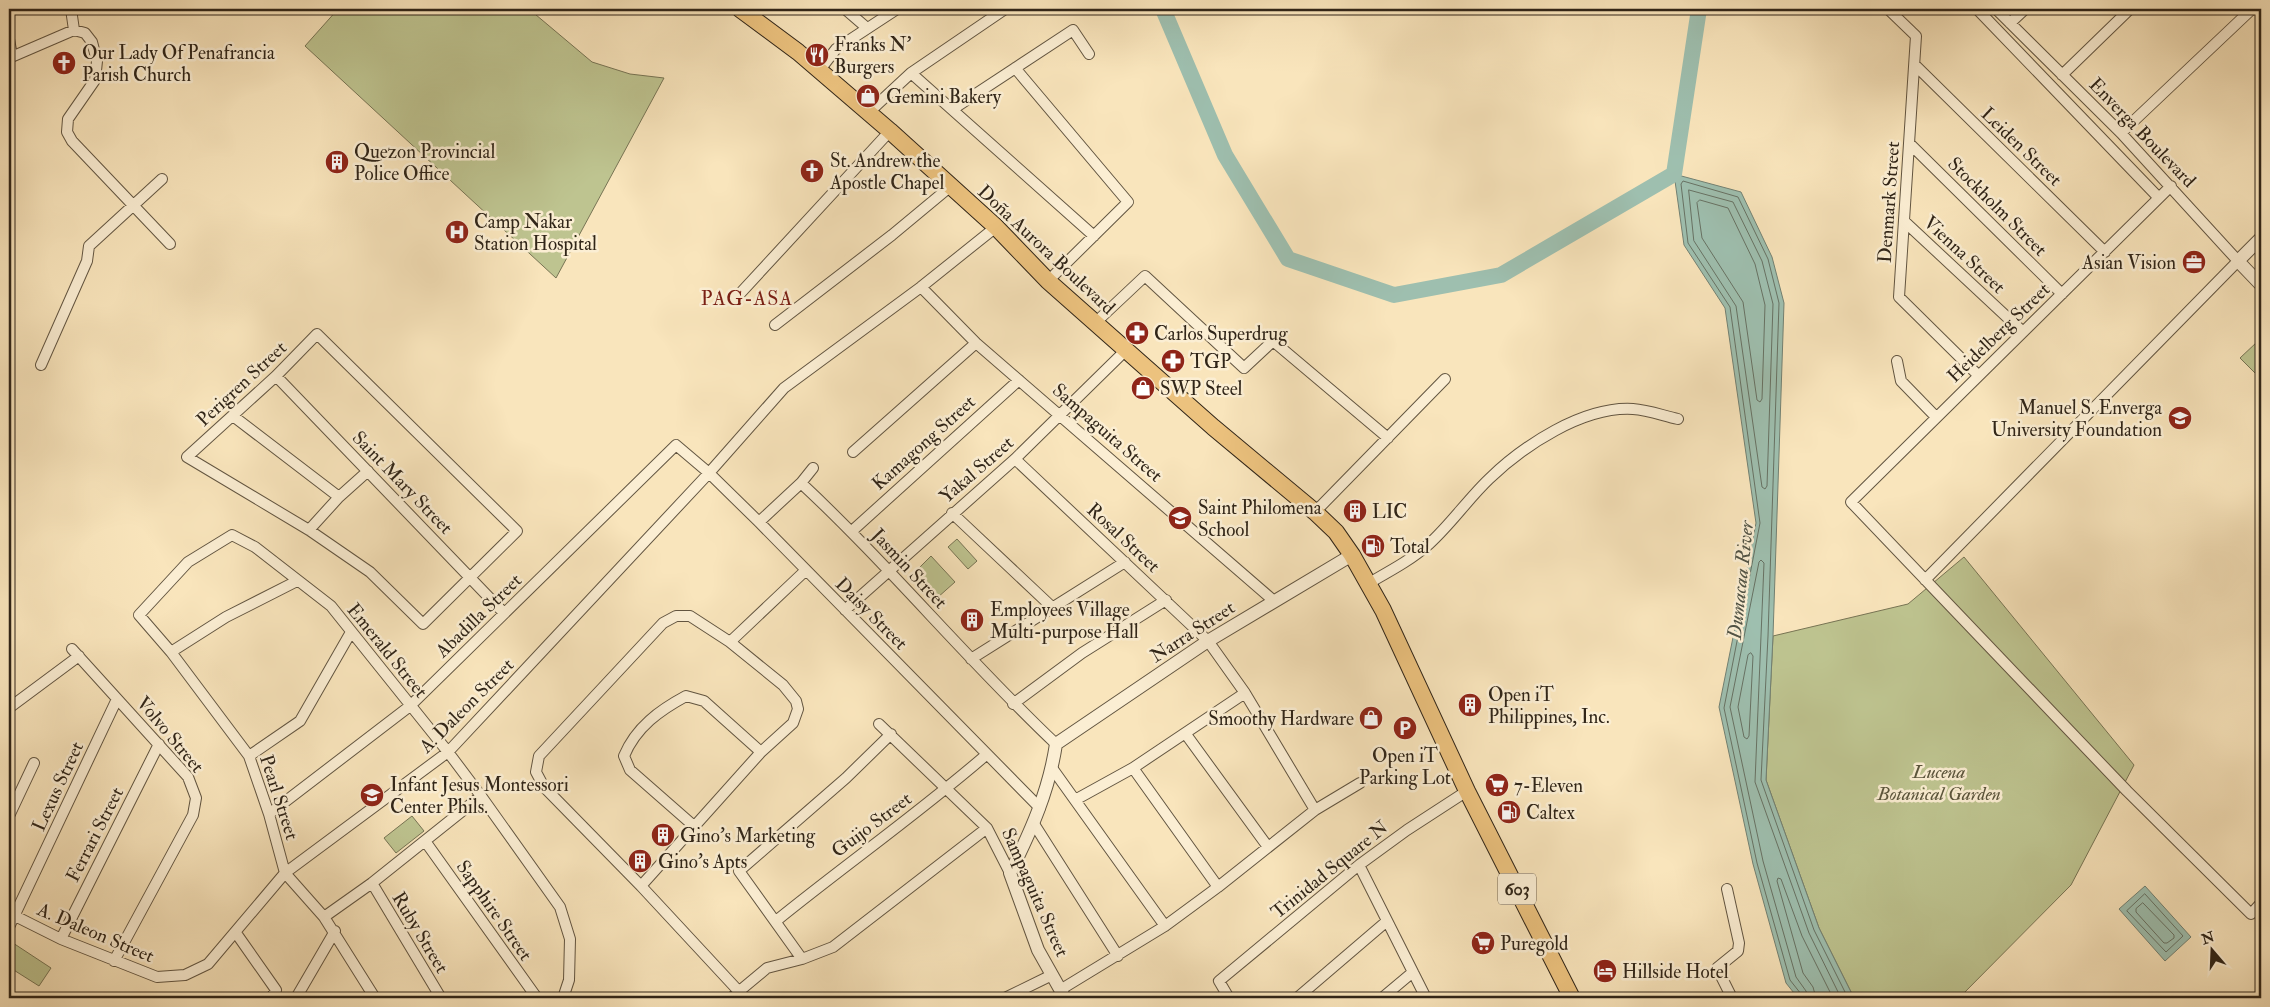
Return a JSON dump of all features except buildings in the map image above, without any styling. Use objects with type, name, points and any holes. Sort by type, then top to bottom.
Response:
[{"type":"main road","name":"Doña Aurora Boulevard","points":[[740,9],[819,71],[890,132],[996,227],[1048,281],[1213,427],[1315,512],[1336,532],[1369,583],[1467,791],[1572,998]]},
{"type":"street","points":[[71,9],[74,30]]},
{"type":"street","points":[[845,9],[867,28]]},
{"type":"street","points":[[819,71],[836,49],[898,9]]},
{"type":"street","points":[[868,113],[911,73],[1005,9]]},
{"type":"street","name":"Denmark Street","points":[[1888,9],[1916,36],[1899,297],[1978,375]]},
{"type":"street","points":[[1977,9],[2159,198]]},
{"type":"street","name":"Enverga Boulevard","points":[[1996,9],[2121,133],[2261,284]]},
{"type":"street","points":[[2010,24],[2025,9]]},
{"type":"street","points":[[2062,75],[2130,9]]},
{"type":"street","points":[[2121,133],[2252,9]]},
{"type":"street","points":[[9,39],[10,57],[74,30],[86,33],[92,42],[97,61],[95,80],[68,119],[67,132],[72,141],[170,244]]},
{"type":"street","points":[[953,109],[1073,30],[1089,54]]},
{"type":"street","name":"Leiden Street","points":[[1915,65],[2105,252]]},
{"type":"street","points":[[1015,68],[1128,202],[1048,281]]},
{"type":"street","points":[[911,73],[1094,236]]},
{"type":"street","points":[[735,299],[890,132]]},
{"type":"street","name":"Stockholm Street","points":[[1909,143],[2062,294]]},
{"type":"street","points":[[41,365],[87,261],[89,246],[162,179]]},
{"type":"street","points":[[775,325],[951,186]]},
{"type":"street","name":"Heidelberg Street","points":[[1925,580],[1851,502],[2171,186]]},
{"type":"street","name":"Vienna Street","points":[[1905,222],[2023,332]]},
{"type":"street","name":"A. Daleon Street","points":[[12,914],[61,939],[114,962],[158,977],[185,975],[208,964],[285,873],[448,752],[709,473],[784,388],[921,287],[996,227]]},
{"type":"street","points":[[2261,238],[1925,580],[2127,791],[2251,914],[2261,903]]},
{"type":"street","points":[[1095,323],[1145,276],[1244,368],[1272,340],[1388,438]]},
{"type":"street","name":"Sampaguita Street","points":[[921,287],[976,343],[1061,414],[1274,601]]},
{"type":"street","name":"Perigren Street","points":[[309,530],[187,457],[276,376],[317,334],[517,530],[470,578]]},
{"type":"street","points":[[853,452],[976,343]]},
{"type":"street","name":"Yakal Street","points":[[845,610],[889,573],[952,513],[1015,459],[1126,350]]},
{"type":"street","points":[[1897,361],[1901,381],[1936,417]]},
{"type":"street","name":"Saint Mary Street","points":[[276,376],[504,613]]},
{"type":"street","points":[[1315,512],[1445,379]]},
{"type":"street","name":"Kamagong Street","points":[[852,531],[1019,380]]},
{"type":"street","points":[[1369,583],[1409,560],[1431,542],[1489,479],[1520,454],[1564,425],[1610,411],[1633,409],[1678,419]]},
{"type":"street","points":[[233,416],[339,497]]},
{"type":"street","name":"Daisy Street","points":[[676,445],[709,473],[759,522],[1040,808]]},
{"type":"street","name":"Abadilla Street","points":[[269,814],[410,706],[676,445]]},
{"type":"street","name":"Rosal Street","points":[[1015,459],[1208,641],[1245,693],[1315,810]]},
{"type":"street","points":[[759,522],[801,483],[813,468]]},
{"type":"street","points":[[368,471],[339,497],[309,530],[370,572],[423,624],[470,578]]},
{"type":"street","name":"Jasmin Street","points":[[801,483],[852,531],[889,573],[1013,704],[1056,744]]},
{"type":"street","points":[[952,513],[1053,608]]},
{"type":"street","name":"Emerald Street","points":[[139,615],[188,562],[232,535],[254,547],[330,606],[448,752],[560,907],[570,939],[569,980],[563,998]]},
{"type":"street","name":"Narra Street","points":[[1056,744],[1208,641],[1352,555]]},
{"type":"street","points":[[971,659],[1125,562]]},
{"type":"street","points":[[730,642],[805,570]]},
{"type":"street","points":[[171,652],[226,617],[297,581]]},
{"type":"street","points":[[1013,704],[1082,653],[1166,600]]},
{"type":"street","name":"Pearl Street","points":[[139,615],[171,652],[249,756],[269,814],[285,873],[335,931],[374,998]]},
{"type":"street","points":[[641,886],[761,752],[793,723],[798,709],[796,701],[783,685],[730,642],[690,616],[676,616],[663,623],[539,756],[536,772],[544,787],[641,886],[742,994]]},
{"type":"street","points":[[249,756],[300,721],[351,632]]},
{"type":"street","name":"Volvo Street","points":[[9,708],[76,653],[188,777],[194,788],[196,805],[193,815],[114,962]]},
{"type":"street","points":[[1075,800],[1133,768],[1245,693]]},
{"type":"street","points":[[695,827],[630,770],[624,756],[629,743],[647,722],[664,708],[686,696],[704,701],[761,752]]},
{"type":"street","name":"Lexus Street","points":[[9,927],[12,914],[117,699]]},
{"type":"street","name":"Sampaguita Street","points":[[879,724],[892,734],[987,828],[1010,873],[1030,931],[1063,994]]},
{"type":"street","points":[[1185,733],[1268,847]]},
{"type":"street","points":[[802,959],[739,870],[846,778],[892,734]]},
{"type":"street","name":"Ferrari Street","points":[[61,939],[158,744]]},
{"type":"street","points":[[1010,873],[1040,808],[1052,768],[1056,744]]},
{"type":"street","name":"Guijo Street","points":[[776,921],[842,867],[947,788],[986,755]]},
{"type":"street","points":[[10,811],[34,763]]},
{"type":"street","points":[[1052,768],[1165,926]]},
{"type":"street","points":[[1133,768],[1218,888]]},
{"type":"street","points":[[1063,994],[1218,888],[1315,810],[1360,783]]},
{"type":"street","name":"Trinidad Square N","points":[[1229,998],[1219,981],[1359,865],[1407,830],[1467,791]]},
{"type":"street","points":[[324,917],[372,883],[481,796]]},
{"type":"street","points":[[1034,824],[1118,956]]},
{"type":"street","points":[[731,998],[742,994],[767,968],[802,959],[832,947],[987,828]]},
{"type":"street","name":"Sapphire Street","points":[[425,841],[537,998]]},
{"type":"street","points":[[1359,865],[1426,998]]},
{"type":"street","name":"Ruby Street","points":[[372,883],[441,998]]},
{"type":"street","points":[[1726,889],[1739,943],[1738,951],[1717,968],[1732,998]]},
{"type":"street","points":[[1297,998],[1387,922]]},
{"type":"street","points":[[296,998],[335,931]]},
{"type":"street","points":[[236,933],[276,990],[271,998]]},
{"type":"street","points":[[1382,998],[1413,972]]},
{"type":"street","points":[[1005,998],[1052,975]]},
{"type":"street","points":[[301,988],[307,998]]},
{"type":"green space","points":[[338,9],[529,9],[592,62],[630,74],[664,78],[556,278],[305,46]]},
{"type":"green space","points":[[2257,342],[2261,347],[2261,379],[2240,358]]},
{"type":"green space","points":[[957,539],[977,561],[968,569],[948,547]]},
{"type":"green space","points":[[931,556],[955,582],[937,598],[914,573]]},
{"type":"green space","name":"Lucena Botanical Garden","points":[[1964,557],[2134,765],[2071,885],[1959,998],[1854,998],[1819,928],[1766,780],[1773,636],[1908,604]]},
{"type":"green space","points":[[412,816],[424,831],[396,853],[384,838]]},
{"type":"green space","points":[[13,943],[51,968],[39,986],[9,967],[9,950]]},
{"type":"water","points":[[1674,174],[1741,192],[1772,257],[1784,303],[1773,636],[1766,780],[1819,928],[1854,998],[1798,998],[1786,983],[1753,864],[1719,707],[1756,523],[1725,308],[1684,245]]},
{"type":"water","points":[[2145,886],[2191,937],[2165,961],[2119,909]]},
{"type":"waterway","points":[[1163,9],[1225,155],[1288,259],[1394,295],[1501,275],[1674,174]]},
{"type":"waterway","points":[[1674,174],[1699,9]]},
{"type":"place","name":"Franks N' Burgers","points":[[817,55]]},
{"type":"place","name":"Our Lady Of Penafrancia Parish Church","points":[[64,63]]},
{"type":"place","name":"Gemini Bakery","points":[[868,96]]},
{"type":"place","name":"Quezon Provincial Police Office","points":[[337,162]]},
{"type":"place","name":"St. Andrew the Apostle Chapel","points":[[812,171]]},
{"type":"place","name":"Camp Nakar Station Hospital","points":[[457,232]]},
{"type":"place","name":"Asian Vision","points":[[2194,262]]},
{"type":"place","name":"Carlos Superdrug","points":[[1137,333]]},
{"type":"place","name":"TGP","points":[[1173,361]]},
{"type":"place","name":"SWP Steel","points":[[1143,388]]},
{"type":"place","name":"Manuel S. Enverga University Foundation","points":[[2180,418]]},
{"type":"place","name":"LIC","points":[[1355,511]]},
{"type":"place","name":"Saint Philomena School","points":[[1180,518]]},
{"type":"place","name":"Total","points":[[1373,546]]},
{"type":"place","name":"Employees Village Multi-purpose Hall","points":[[972,620]]},
{"type":"place","name":"Open iT Philippines, Inc.","points":[[1470,705]]},
{"type":"place","name":"Smoothy Hardware","points":[[1371,718]]},
{"type":"place","name":"Open iT Parking Lot","points":[[1405,728]]},
{"type":"place","name":"7-Eleven","points":[[1497,785]]},
{"type":"place","name":"Infant Jesus Montessori Center Phils.","points":[[372,795]]},
{"type":"place","name":"Caltex","points":[[1509,812]]},
{"type":"place","name":"Gino's Marketing","points":[[663,835]]},
{"type":"place","name":"Gino's Apts","points":[[640,861]]},
{"type":"place","name":"Puregold","points":[[1483,943]]},
{"type":"place","name":"Hillside Hotel","points":[[1605,971]]},
{"type":"district","name":"PAG-ASA","points":[[747,298]]},
{"type":"water label","name":"Dumacaa River","points":[[1740,580]]}]
